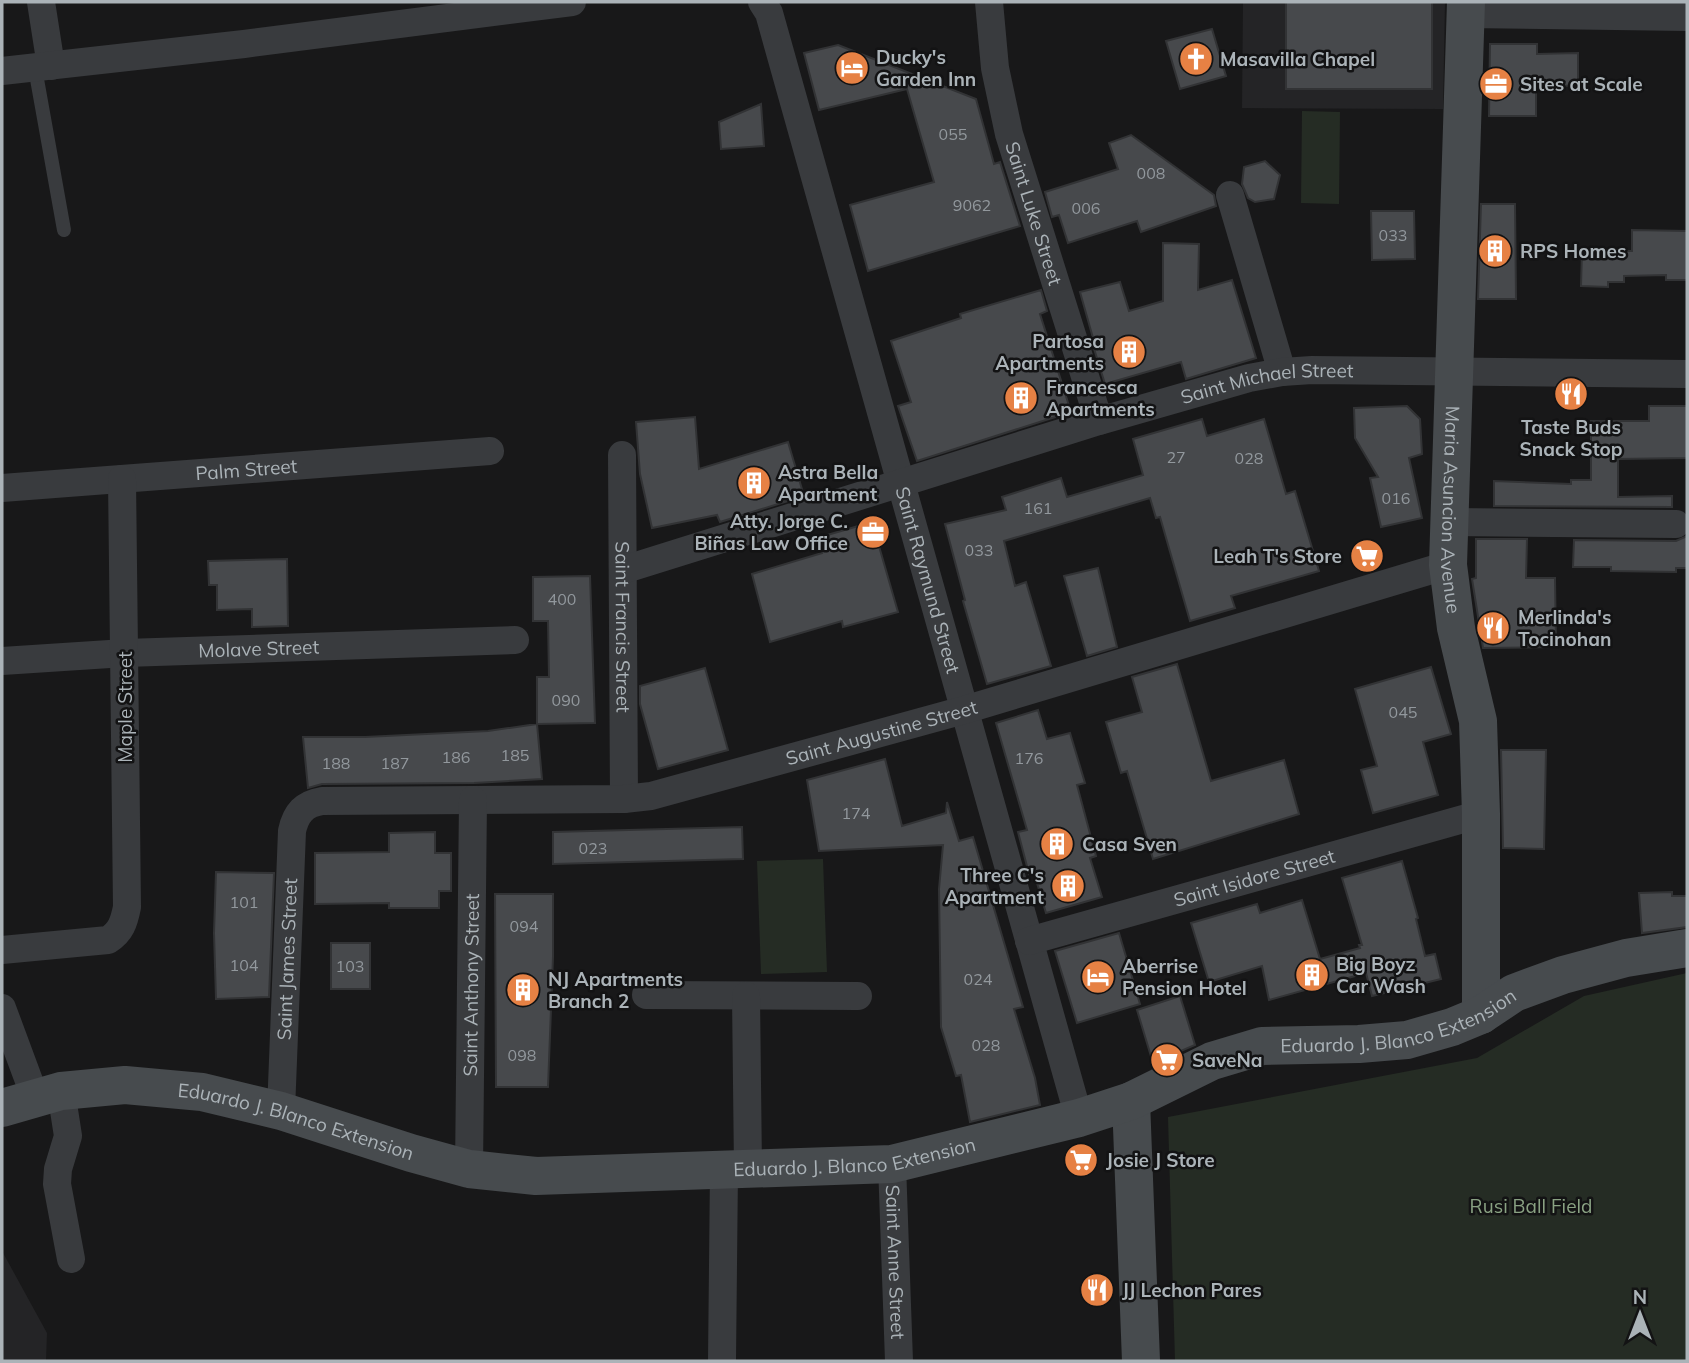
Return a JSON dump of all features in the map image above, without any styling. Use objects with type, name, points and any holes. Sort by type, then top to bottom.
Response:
[{"type":"main road","name":"Maria Asuncion Avenue","points":[[1466,8],[1448,565],[1455,628],[1478,721],[1482,814],[1481,1015]]},
{"type":"main road","name":"Eduardo J. Blanco Extension","points":[[33,1099],[125,1085],[202,1092],[281,1111],[468,1169],[536,1176],[892,1164],[1079,1118],[1131,1101],[1212,1061],[1262,1046],[1407,1040],[1481,1015],[1514,993],[1563,975],[1626,958],[1687,948]]},
{"type":"main road","points":[[1131,1101],[1141,1361]]},
{"type":"street","points":[[41,2],[43,67]]},
{"type":"street","points":[[2,71],[572,2]]},
{"type":"street","name":"Saint Raymund Street","points":[[762,2],[769,13],[1079,1118]]},
{"type":"street","name":"Saint Luke Street","points":[[989,2],[995,68],[1009,134],[1099,421]]},
{"type":"street","points":[[1466,8],[1687,18]]},
{"type":"street","points":[[1230,195],[1282,372]]},
{"type":"street","name":"Saint Michael Street","points":[[623,570],[1099,421],[1249,378],[1282,372],[1687,374]]},
{"type":"street","name":"Palm Street","points":[[2,488],[490,451]]},
{"type":"street","name":"Saint Francis Street","points":[[622,455],[624,799]]},
{"type":"street","name":"Maple Street","points":[[2,950],[108,940],[117,934],[124,922],[127,907],[122,479]]},
{"type":"street","points":[[1450,522],[1676,524]]},
{"type":"street","name":"Saint Augustine Street","points":[[300,810],[309,803],[322,801],[624,799],[677,790],[964,710],[1448,565]]},
{"type":"street","name":"Molave Street","points":[[2,662],[125,653],[515,640]]},
{"type":"street","name":"Saint Anthony Street","points":[[468,1169],[473,800]]},
{"type":"street","name":"Saint James Street","points":[[281,1111],[292,831],[300,810]]},
{"type":"street","name":"Saint Isidore Street","points":[[1029,941],[1482,814]]},
{"type":"street","points":[[646,995],[858,996]]},
{"type":"street","points":[[722,1361],[746,996]]},
{"type":"street","points":[[2,1008],[33,1099],[68,1136],[58,1169],[57,1184],[71,1259]]},
{"type":"street","name":"Saint Anne Street","points":[[892,1164],[899,1361]]},
{"type":"lane","points":[[43,67],[64,230]]},
{"type":"shaded area","points":[[1243,2],[1445,2],[1443,109],[1242,108]]},
{"type":"shaded area","points":[[2,1251],[47,1333],[46,1361],[2,1361]]},
{"type":"green space","points":[[1302,111],[1340,112],[1339,204],[1301,203]]},
{"type":"green space","points":[[823,859],[827,972],[761,974],[757,861]]},
{"type":"green space","name":"Rusi Ball Field","points":[[1687,973],[1687,1361],[1175,1361],[1168,1117],[1477,1058],[1584,996]]},
{"type":"building","points":[[1286,2],[1432,2],[1432,89],[1286,89]]},
{"type":"building","name":"Masavilla Chapel","points":[[1212,29],[1226,76],[1180,89],[1166,41]]},
{"type":"building","points":[[1490,44],[1537,44],[1537,54],[1578,53],[1578,86],[1536,85],[1536,116],[1489,116]]},
{"type":"building","points":[[838,45],[976,99],[994,164],[1000,162],[1020,226],[868,271],[850,205],[934,182],[907,89],[819,110],[804,53]]},
{"type":"building","points":[[761,104],[764,146],[721,149],[719,122]]},
{"type":"building","points":[[1131,135],[1214,195],[1216,206],[1141,232],[1137,221],[1068,243],[1059,215],[1052,217],[1045,192],[1118,169],[1109,143]]},
{"type":"building","points":[[1265,161],[1280,175],[1274,199],[1255,202],[1248,198],[1242,184],[1244,167]]},
{"type":"building","name":"RPS Homes","points":[[1481,204],[1515,204],[1516,299],[1478,299]]},
{"type":"building","points":[[1371,211],[1414,211],[1415,259],[1372,260]]},
{"type":"building","points":[[1632,230],[1687,231],[1687,280],[1666,280],[1666,275],[1624,276],[1624,282],[1608,282],[1608,287],[1581,286],[1582,251],[1632,251]]},
{"type":"building","points":[[1163,243],[1199,244],[1198,290],[1232,280],[1256,358],[1186,379],[1181,362],[1105,384],[1080,292],[1120,282],[1129,311],[1163,301]]},
{"type":"building","points":[[1041,290],[1047,311],[1040,314],[1071,412],[917,461],[898,406],[911,402],[891,341],[961,318],[960,314]]},
{"type":"building","points":[[1407,406],[1420,419],[1422,454],[1409,458],[1422,518],[1381,527],[1370,478],[1378,477],[1355,438],[1354,408]]},
{"type":"building","points":[[1649,406],[1687,406],[1687,458],[1618,459],[1618,497],[1672,496],[1672,507],[1494,506],[1494,481],[1571,484],[1571,480],[1591,480],[1591,421],[1649,421]]},
{"type":"building","points":[[695,417],[699,469],[788,442],[804,496],[720,522],[717,515],[652,528],[640,474],[636,422]]},
{"type":"building","points":[[1202,419],[1207,436],[1264,419],[1286,494],[1295,491],[1319,571],[1231,596],[1235,608],[1190,621],[1160,517],[1156,518],[1150,498],[1004,541],[1015,586],[1026,582],[1051,666],[987,684],[963,601],[965,600],[945,524],[1006,510],[1002,497],[1061,478],[1067,497],[1143,475],[1133,439]]},
{"type":"building","points":[[872,522],[898,612],[843,627],[842,621],[770,642],[752,574],[822,553],[817,538]]},
{"type":"building","points":[[1687,536],[1687,568],[1676,568],[1676,572],[1611,571],[1611,567],[1573,567],[1574,540],[1676,541]]},
{"type":"building","points":[[1476,539],[1527,539],[1526,578],[1555,578],[1556,647],[1483,648],[1472,579],[1476,578]]},
{"type":"building","points":[[287,559],[288,626],[252,627],[252,609],[217,610],[217,585],[209,585],[208,561]]},
{"type":"building","points":[[1098,568],[1117,647],[1087,656],[1064,576]]},
{"type":"building","points":[[590,576],[595,723],[537,724],[537,677],[549,677],[548,621],[533,621],[533,577]]},
{"type":"building","points":[[1177,664],[1211,781],[1284,760],[1299,814],[1153,859],[1127,771],[1121,773],[1106,722],[1142,712],[1132,677]]},
{"type":"building","points":[[1431,667],[1451,734],[1423,742],[1438,795],[1373,813],[1361,770],[1377,766],[1355,689]]},
{"type":"building","points":[[705,668],[728,750],[658,769],[640,704],[640,686]]},
{"type":"building","points":[[1038,710],[1047,739],[1070,733],[1085,783],[1077,785],[1096,856],[1090,858],[1102,897],[1046,913],[1034,873],[1029,874],[1018,832],[1027,830],[996,723]]},
{"type":"building","points":[[537,724],[542,779],[474,783],[322,784],[308,788],[303,737],[488,731]]},
{"type":"building","points":[[1501,750],[1546,750],[1544,849],[1503,848]]},
{"type":"building","points":[[885,759],[902,826],[946,813],[947,802],[959,841],[973,837],[1023,1007],[1014,1009],[1035,1078],[1040,1105],[970,1122],[961,1075],[956,1076],[941,1027],[939,889],[943,845],[819,851],[807,780]]},
{"type":"building","points":[[742,827],[743,859],[553,864],[553,832]]},
{"type":"building","points":[[435,832],[435,853],[451,853],[451,891],[439,891],[439,908],[389,908],[389,903],[315,904],[315,853],[389,852],[389,833]]},
{"type":"building","points":[[1402,861],[1418,918],[1416,919],[1425,956],[1435,954],[1441,979],[1372,996],[1366,973],[1269,1000],[1262,966],[1209,982],[1191,923],[1257,904],[1260,913],[1302,900],[1320,959],[1360,948],[1359,945],[1362,945],[1342,878]]},
{"type":"building","points":[[216,872],[274,873],[269,997],[216,999]]},
{"type":"building","points":[[1672,892],[1672,896],[1687,896],[1687,927],[1642,933],[1639,893]]},
{"type":"building","points":[[495,894],[553,894],[548,1087],[496,1087]]},
{"type":"building","name":"Aberrise Pension Hotel","points":[[1119,933],[1140,1004],[1077,1023],[1055,951]]},
{"type":"building","points":[[331,943],[370,943],[370,989],[331,989]]},
{"type":"building","points":[[1180,996],[1195,1045],[1153,1063],[1137,1010]]},
{"type":"place","name":"Masavilla Chapel","points":[[1196,59]]},
{"type":"place","name":"Ducky's Garden Inn","points":[[852,68]]},
{"type":"place","name":"Sites at Scale","points":[[1496,84]]},
{"type":"place","name":"RPS Homes","points":[[1495,251]]},
{"type":"place","name":"Partosa Apartments","points":[[1129,352]]},
{"type":"place","name":"Taste Buds Snack Stop","points":[[1571,394]]},
{"type":"place","name":"Francesca Apartments","points":[[1021,398]]},
{"type":"place","name":"Astra Bella Apartment","points":[[754,483]]},
{"type":"place","name":"Atty. Jorge C. Biñas Law Office","points":[[873,532]]},
{"type":"place","name":"Leah T's Store","points":[[1367,556]]},
{"type":"place","name":"Merlinda's Tocinohan","points":[[1493,628]]},
{"type":"place","name":"Casa Sven","points":[[1057,844]]},
{"type":"place","name":"Three C's Apartment","points":[[1068,886]]},
{"type":"place","name":"Big Boyz Car Wash","points":[[1312,975]]},
{"type":"place","name":"Aberrise Pension Hotel","points":[[1098,977]]},
{"type":"place","name":"NJ Apartments Branch 2","points":[[523,990]]},
{"type":"place","name":"SaveNa","points":[[1167,1060]]},
{"type":"place","name":"Josie J Store","points":[[1081,1160]]},
{"type":"place","name":"JJ Lechon Pares","points":[[1097,1290]]}]
